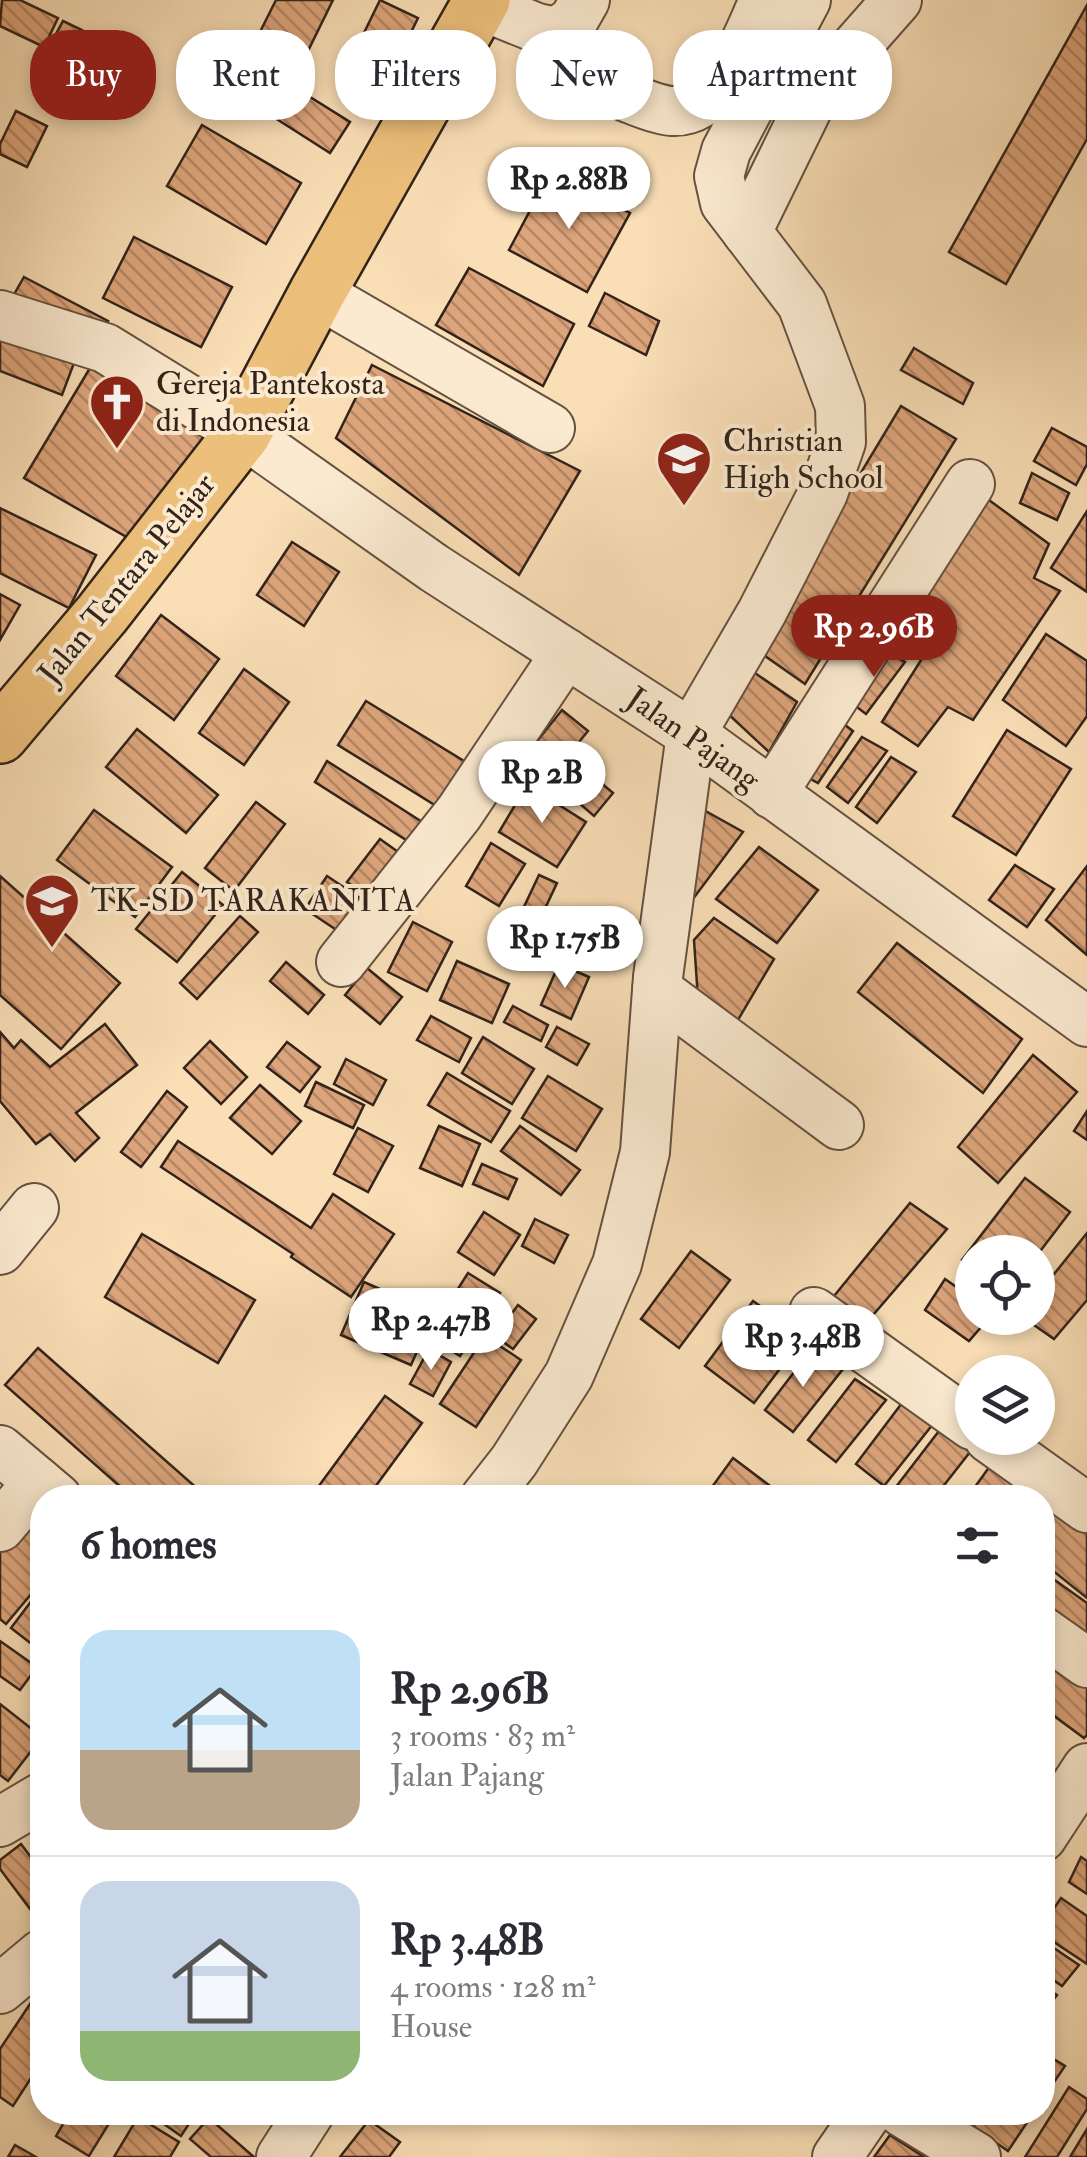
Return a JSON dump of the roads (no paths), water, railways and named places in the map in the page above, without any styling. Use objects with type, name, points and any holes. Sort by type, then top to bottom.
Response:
[{"type":"main road","name":"Jalan Tentara Pelajar","points":[[0,736],[102,614],[243,433],[317,293],[481,3]]},
{"type":"street","points":[[481,3],[537,28],[556,32],[573,21],[584,0]]},
{"type":"street","points":[[653,105],[673,111],[695,107],[728,76],[764,0]]},
{"type":"street","points":[[495,1485],[568,1375],[616,1264],[645,1152],[657,990],[691,734],[762,612],[823,492],[841,442],[840,406],[802,304],[725,203],[719,176],[726,150],[806,0]]},
{"type":"street","points":[[747,232],[815,93],[897,0]]},
{"type":"street","points":[[317,293],[550,428]]},
{"type":"street","name":"Jalan Pajang","points":[[0,315],[105,348],[243,433],[434,568],[691,734],[1087,1022]]},
{"type":"street","points":[[772,794],[970,484]]},
{"type":"street","points":[[341,962],[459,813],[566,654]]},
{"type":"street","points":[[657,990],[840,1124]]},
{"type":"street","points":[[0,1250],[34,1208]]},
{"type":"street","points":[[814,1312],[955,1414]]},
{"type":"street","points":[[0,1450],[41,1485]]},
{"type":"street","points":[[1013,1455],[1055,1485]]},
{"type":"street","points":[[1055,1485],[1087,1508]]},
{"type":"street","points":[[0,1527],[30,1503]]},
{"type":"street","points":[[1055,1640],[1087,1663]]},
{"type":"street","points":[[1055,1818],[1087,1768]]},
{"type":"street","points":[[0,1822],[30,1803]]},
{"type":"street","points":[[0,1989],[30,1964]]},
{"type":"street","points":[[280,2157],[301,2125]]},
{"type":"street","points":[[837,2157],[859,2125]]},
{"type":"street","points":[[923,2125],[976,2157]]},
{"type":"place","name":"Gereja Pantekosta di Indonesia","points":[[117,451]]},
{"type":"place","name":"Christian High School","points":[[684,508]]},
{"type":"place","name":"TK-SD TARAKANITA","points":[[52,950]]}]
